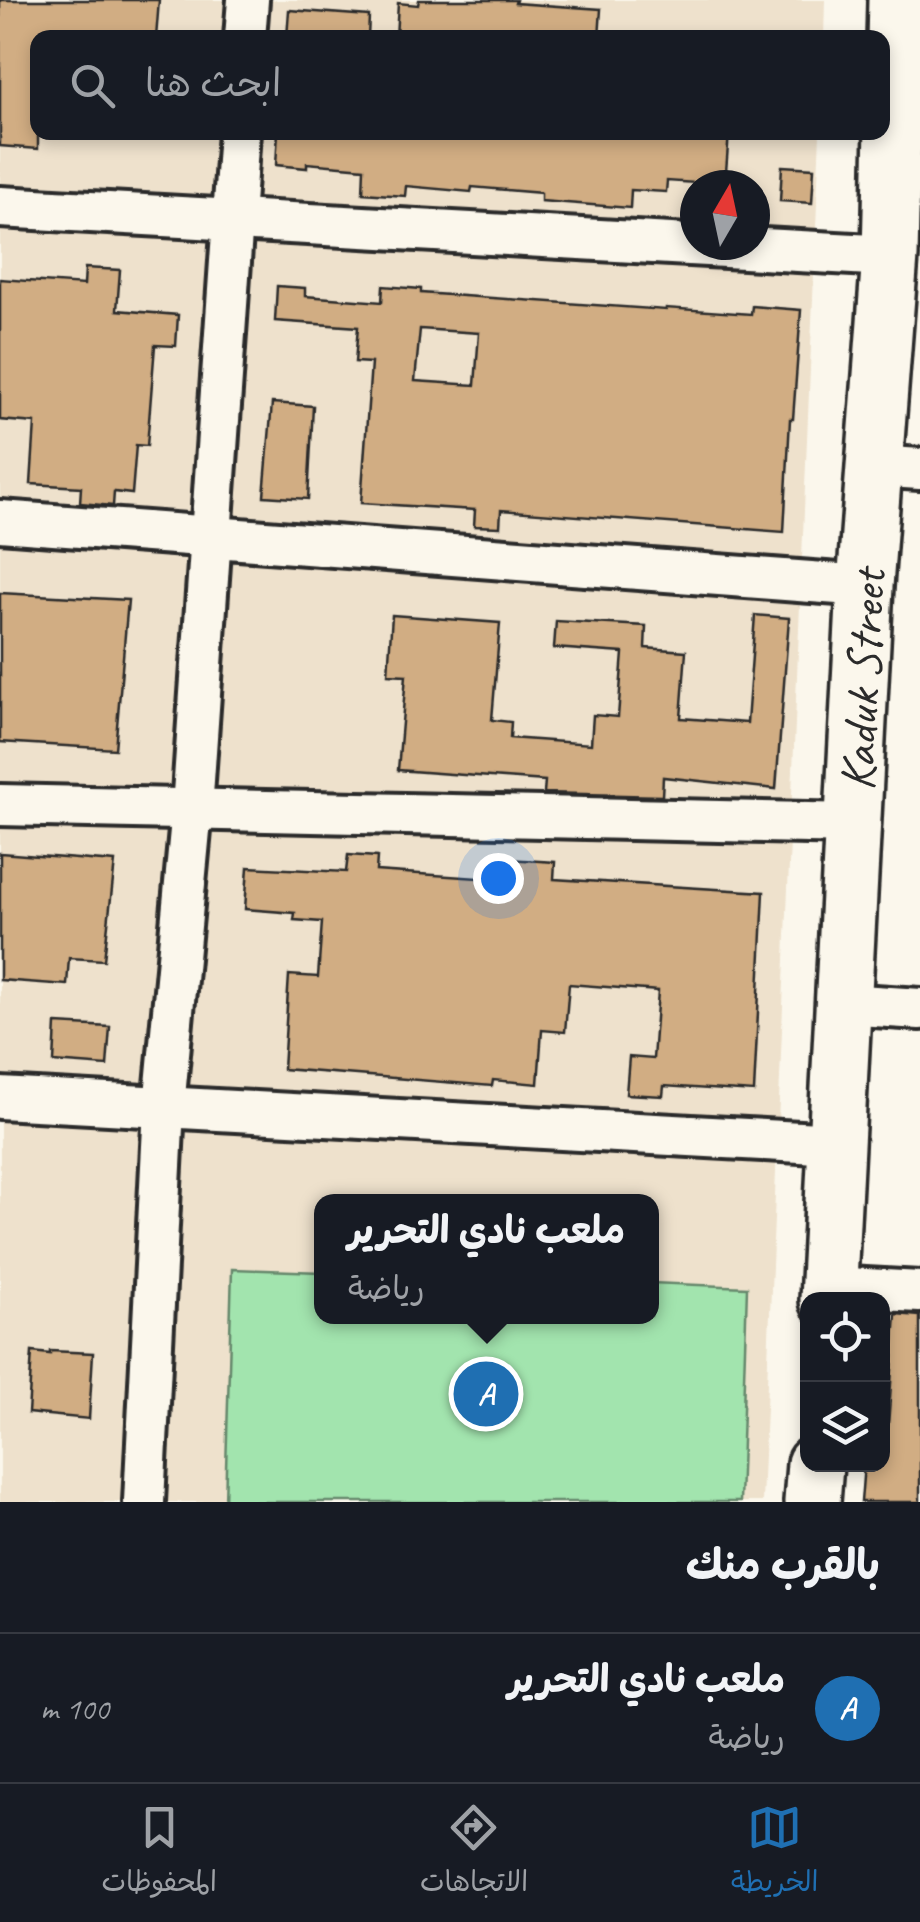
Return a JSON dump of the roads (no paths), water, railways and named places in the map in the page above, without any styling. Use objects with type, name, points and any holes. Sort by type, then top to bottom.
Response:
[{"type":"street","points":[[246,30],[248,0]]},
{"type":"street","name":"Kaduk Street","points":[[828,1292],[865,586],[897,468],[890,256],[906,193],[896,0]]},
{"type":"street","points":[[144,1502],[164,1107],[192,809],[238,140]]},
{"type":"street","points":[[0,207],[890,256]]},
{"type":"street","points":[[0,521],[865,586]]},
{"type":"street","points":[[0,805],[854,824]]},
{"type":"street","points":[[844,1004],[920,1008]]},
{"type":"street","points":[[0,1098],[836,1144]]},
{"type":"street","points":[[890,1293],[920,1292]]},
{"type":"street","points":[[812,1502],[814,1472]]},
{"type":"place","name":"ملعب نادي التحرير","points":[[486,1394]]}]
